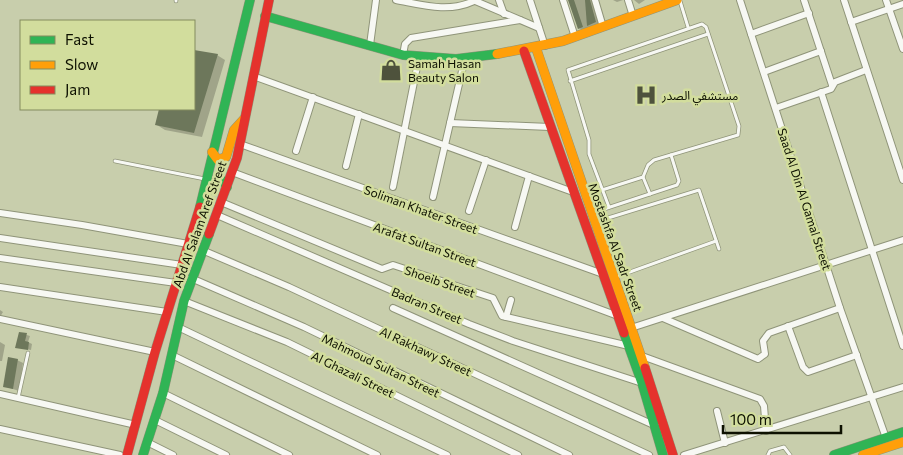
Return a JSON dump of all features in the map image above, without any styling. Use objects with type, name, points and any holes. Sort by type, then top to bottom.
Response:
[{"type":"main road","name":"Abd Al Salam Aref Street","points":[[127,455],[155,352],[201,203],[250,0]]},
{"type":"main road","name":"Abd Al Salam Aref Street","points":[[143,455],[163,393],[184,300],[217,215],[240,144],[269,0]]},
{"type":"main road","points":[[265,16],[403,55],[465,58],[540,47],[603,27],[664,2],[678,0]]},
{"type":"main road","name":"Mostashfa Al Sadr Street","points":[[540,47],[592,218],[642,356],[673,455]]},
{"type":"main road","name":"Mostashfa Al Sadr Street","points":[[524,50],[550,128],[642,383],[663,455]]},
{"type":"main road","points":[[212,152],[218,160],[226,157],[234,130],[244,119]]},
{"type":"main road","points":[[201,203],[216,181],[223,181],[227,187]]},
{"type":"main road","points":[[834,455],[903,432]]},
{"type":"main road","points":[[863,455],[903,442]]},
{"type":"street","points":[[370,46],[376,0]]},
{"type":"street","points":[[396,0],[452,8],[474,0],[539,28]]},
{"type":"street","points":[[499,0],[504,14]]},
{"type":"street","points":[[530,0],[539,28],[540,47]]},
{"type":"street","points":[[562,0],[575,37]]},
{"type":"street","points":[[595,0],[603,27]]},
{"type":"street","points":[[628,0],[633,16]]},
{"type":"street","name":"Saad Al Din Al Gamal Street","points":[[740,0],[840,308],[886,438]]},
{"type":"street","points":[[804,0],[832,85]]},
{"type":"street","points":[[844,0],[903,178]]},
{"type":"street","points":[[886,0],[903,49]]},
{"type":"street","points":[[851,22],[903,4]]},
{"type":"street","points":[[751,34],[808,13]]},
{"type":"street","points":[[403,55],[405,44],[411,38],[520,20]]},
{"type":"street","points":[[764,72],[820,51]]},
{"type":"street","points":[[393,187],[419,57]]},
{"type":"street","points":[[433,197],[465,58]]},
{"type":"street","points":[[776,108],[831,88],[832,85],[866,70]]},
{"type":"street","points":[[253,76],[573,192]]},
{"type":"street","points":[[821,92],[903,346]]},
{"type":"street","points":[[296,151],[313,98]]},
{"type":"street","points":[[346,166],[359,114]]},
{"type":"street","points":[[450,123],[550,128]]},
{"type":"street","name":"Soliman Khater Street","points":[[240,144],[603,274]]},
{"type":"street","points":[[469,211],[486,160]]},
{"type":"street","name":"Arafat Sultan Street","points":[[232,172],[618,316]]},
{"type":"street","points":[[515,227],[529,176]]},
{"type":"street","name":"Shoeib Street","points":[[221,202],[382,269],[393,265],[493,298],[501,315],[506,317]]},
{"type":"street","points":[[0,213],[82,225],[188,244]]},
{"type":"street","name":"Badran Street","points":[[217,215],[496,334],[642,383]]},
{"type":"street","points":[[0,238],[182,265]]},
{"type":"street","points":[[632,328],[903,240]]},
{"type":"street","name":"Al Rakhawy Street","points":[[202,250],[298,291],[649,455]]},
{"type":"street","points":[[0,258],[176,283]]},
{"type":"street","name":"Mahmoud Sultan Street","points":[[191,278],[304,327],[569,455]]},
{"type":"street","points":[[0,287],[167,312]]},
{"type":"street","name":"Al Ghazali Street","points":[[184,300],[287,342],[518,455]]},
{"type":"street","points":[[510,300],[506,317],[629,346]]},
{"type":"street","points":[[393,308],[656,426]]},
{"type":"street","points":[[664,318],[758,359],[765,354],[764,338],[769,333],[840,308]]},
{"type":"street","points":[[0,319],[155,352]]},
{"type":"street","points":[[788,326],[803,367],[808,372],[857,355]]},
{"type":"street","points":[[178,327],[447,455]]},
{"type":"street","points":[[172,355],[377,455]]},
{"type":"street","points":[[642,356],[760,399],[764,406],[766,431]]},
{"type":"street","points":[[684,455],[903,387]]},
{"type":"street","points":[[163,393],[289,455]]},
{"type":"street","points":[[0,394],[136,425]]},
{"type":"street","points":[[717,411],[725,443]]},
{"type":"street","points":[[155,420],[226,455]]},
{"type":"street","points":[[0,429],[120,455]]},
{"type":"street","points":[[148,442],[173,455]]},
{"type":"lane","points":[[678,0],[688,28]]},
{"type":"lane","points":[[602,190],[642,177],[651,162],[735,137],[739,131],[708,34],[702,24],[572,67],[568,72],[589,140],[590,154],[602,190],[609,207]]},
{"type":"lane","points":[[570,81],[708,34]]},
{"type":"lane","points":[[592,218],[609,207],[678,184],[671,155]]},
{"type":"lane","points":[[115,161],[206,179]]},
{"type":"lane","points":[[642,177],[650,194]]},
{"type":"lane","points":[[592,218],[699,190],[719,250]]},
{"type":"lane","points":[[614,278],[716,241]]},
{"type":"lane","points":[[18,399],[28,353]]},
{"type":"lane","points":[[768,455],[770,451],[784,447],[790,455]]},
{"type":"building","points":[[568,0],[574,0],[583,27],[578,29]]},
{"type":"building","points":[[585,0],[590,0],[596,22],[587,26]]},
{"type":"building","points":[[195,50],[218,54],[194,133],[155,125],[159,110],[195,110]]},
{"type":"building","points":[[19,332],[27,333],[25,341],[29,342],[28,350],[15,348]]},
{"type":"building","points":[[8,357],[18,359],[13,389],[3,387]]},
{"type":"traffic: fast","points":[[200,207],[250,0]]},
{"type":"traffic: fast","points":[[265,16],[403,55],[456,59],[497,54]]},
{"type":"traffic: fast","points":[[206,194],[216,181],[223,181],[227,187]]},
{"type":"traffic: fast","points":[[143,455],[163,393],[184,301],[209,234]]},
{"type":"traffic: fast","points":[[624,333],[642,383],[663,455]]},
{"type":"traffic: fast","points":[[834,455],[903,432]]},
{"type":"traffic: slow","points":[[497,54],[563,41],[677,0]]},
{"type":"traffic: slow","points":[[536,48],[645,368]]},
{"type":"traffic: slow","points":[[212,152],[218,160],[226,157],[234,130],[244,119]]},
{"type":"traffic: slow","points":[[863,455],[903,442]]},
{"type":"traffic: jam","points":[[209,234],[237,158],[269,0]]},
{"type":"traffic: jam","points":[[524,51],[624,333]]},
{"type":"traffic: jam","points":[[127,455],[155,352],[200,207]]},
{"type":"traffic: jam","points":[[645,368],[673,455]]},
{"type":"place","name":"Samah Hasan Beauty Salon","points":[[391,70]]},
{"type":"place","name":"مستشفي الصدر","points":[[646,95]]}]
